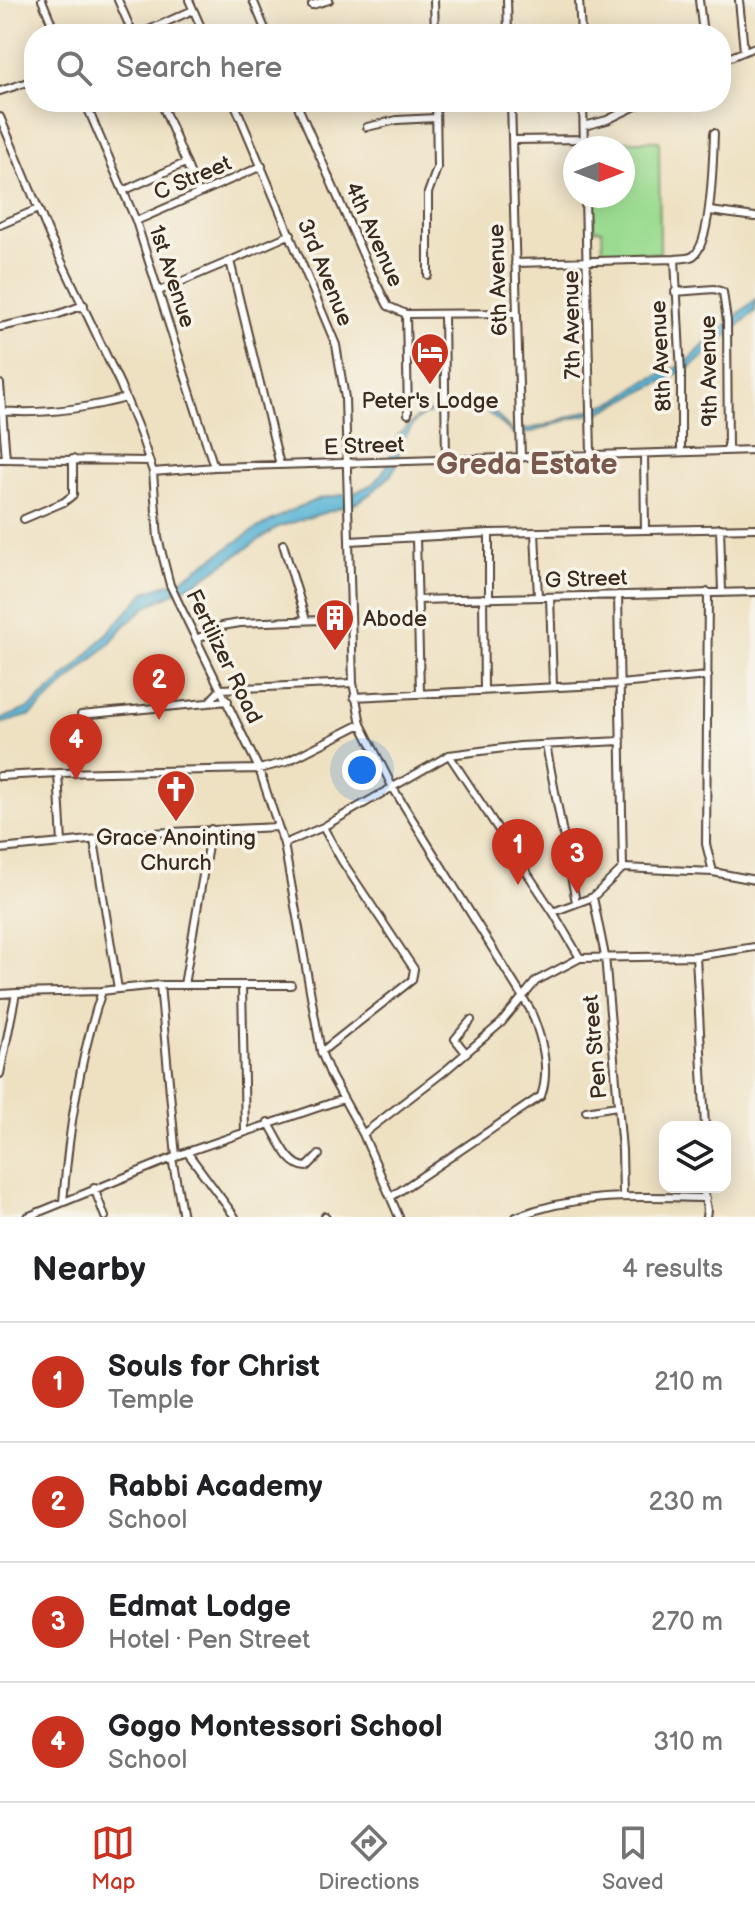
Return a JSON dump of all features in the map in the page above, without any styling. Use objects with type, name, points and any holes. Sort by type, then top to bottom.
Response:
[{"type":"street","points":[[42,0],[52,24]]},
{"type":"street","points":[[118,0],[129,24]]},
{"type":"street","points":[[189,0],[199,24]]},
{"type":"street","points":[[253,0],[263,24]]},
{"type":"street","points":[[312,5],[329,0]]},
{"type":"street","points":[[434,0],[435,24]]},
{"type":"street","points":[[507,0],[508,24]]},
{"type":"street","points":[[579,0],[580,24]]},
{"type":"street","points":[[699,0],[702,24]]},
{"type":"street","points":[[739,0],[744,51]]},
{"type":"street","points":[[162,24],[193,10]]},
{"type":"street","points":[[731,57],[755,47]]},
{"type":"street","points":[[0,91],[24,83]]},
{"type":"street","name":"1st Avenue","points":[[89,112],[136,221],[214,467]]},
{"type":"street","points":[[165,112],[198,192]]},
{"type":"street","name":"3rd Avenue","points":[[238,112],[332,333],[341,364],[353,683],[361,724],[393,788],[447,871],[522,999],[539,1031],[544,1063],[541,1096],[391,1197]]},
{"type":"street","name":"4th Avenue","points":[[300,112],[388,306],[406,314],[517,313]]},
{"type":"street","points":[[428,275],[428,193],[437,168],[436,112]]},
{"type":"street","name":"6th Avenue","points":[[512,112],[521,458]]},
{"type":"street","points":[[583,112],[584,136]]},
{"type":"street","points":[[584,126],[623,112]]},
{"type":"street","name":"Fertilizer Road","points":[[0,117],[38,209],[126,398],[153,472],[158,538],[170,585],[259,769],[284,844],[321,1052],[363,1134],[399,1217]]},
{"type":"street","points":[[367,127],[397,120],[436,118]]},
{"type":"street","points":[[515,263],[689,258],[699,248],[710,211],[714,133]]},
{"type":"street","points":[[513,140],[563,139]]},
{"type":"street","points":[[123,191],[185,163]]},
{"type":"street","name":"C Street","points":[[136,221],[262,166]]},
{"type":"street","name":"7th Avenue","points":[[586,208],[591,454]]},
{"type":"street","points":[[0,225],[38,209]]},
{"type":"street","points":[[710,211],[755,217]]},
{"type":"street","points":[[159,291],[291,234]]},
{"type":"street","name":"8th Avenue","points":[[675,259],[681,374],[681,451]]},
{"type":"street","points":[[230,261],[280,465]]},
{"type":"street","name":"9th Avenue","points":[[675,292],[723,292],[727,321],[728,450]]},
{"type":"street","points":[[0,327],[56,315],[84,305]]},
{"type":"street","points":[[406,314],[408,414]]},
{"type":"street","points":[[444,315],[446,459]]},
{"type":"street","points":[[0,384],[3,459],[149,461]]},
{"type":"street","points":[[1,411],[44,413],[91,407],[126,398]]},
{"type":"street","name":"E Street","points":[[153,472],[214,467],[755,450]]},
{"type":"street","points":[[644,454],[645,530]]},
{"type":"street","points":[[24,519],[69,500],[74,490],[73,459]]},
{"type":"street","points":[[720,528],[722,592]]},
{"type":"street","points":[[350,541],[489,533],[755,528]]},
{"type":"street","points":[[535,532],[538,597]]},
{"type":"street","points":[[484,689],[489,533]]},
{"type":"street","points":[[416,538],[420,692]]},
{"type":"street","points":[[283,544],[306,620]]},
{"type":"street","points":[[708,592],[706,844],[713,872]]},
{"type":"street","name":"G Street","points":[[417,600],[755,592]]},
{"type":"street","points":[[618,595],[623,868]]},
{"type":"street","points":[[550,597],[553,685]]},
{"type":"street","points":[[197,639],[222,626],[351,619]]},
{"type":"street","points":[[354,697],[619,684],[708,676]]},
{"type":"street","points":[[208,703],[221,689],[353,683]]},
{"type":"street","points":[[81,715],[228,701]]},
{"type":"street","points":[[0,776],[259,769],[286,762],[361,724]]},
{"type":"street","points":[[284,844],[323,827],[449,755],[621,741]]},
{"type":"street","points":[[546,745],[576,902]]},
{"type":"street","points":[[449,755],[580,958]]},
{"type":"street","points":[[58,773],[62,843]]},
{"type":"street","points":[[0,849],[211,829],[278,827]]},
{"type":"street","points":[[321,1052],[412,980],[414,975],[414,969],[323,827]]},
{"type":"street","points":[[184,985],[211,829]]},
{"type":"street","points":[[94,840],[118,989]]},
{"type":"street","points":[[553,912],[593,897],[623,868],[713,872],[755,880]]},
{"type":"street","name":"Pen Street","points":[[593,897],[605,956],[623,1195]]},
{"type":"street","points":[[363,1134],[501,1023],[536,981],[580,958],[696,956],[755,947]]},
{"type":"street","points":[[696,956],[705,1121]]},
{"type":"street","points":[[160,985],[174,1157],[183,1217]]},
{"type":"street","points":[[0,994],[102,991],[160,985],[291,985]]},
{"type":"street","points":[[242,985],[245,1132]]},
{"type":"street","points":[[63,1202],[78,1078],[89,1029],[102,991]]},
{"type":"street","points":[[0,1074],[16,993]]},
{"type":"street","points":[[466,1053],[455,1039],[471,1020]]},
{"type":"street","points":[[29,1217],[187,1152],[343,1099]]},
{"type":"street","points":[[586,1111],[617,1106]]},
{"type":"street","points":[[268,1122],[290,1159],[300,1167],[307,1167],[319,1155]]},
{"type":"street","points":[[187,1152],[235,1217]]},
{"type":"street","points":[[94,1188],[105,1217]]},
{"type":"street","points":[[705,1193],[706,1217]]},
{"type":"street","points":[[516,1217],[554,1203],[623,1195],[706,1198]]},
{"type":"green space","points":[[635,141],[659,141],[660,253],[603,254],[602,230],[594,229],[593,208],[635,208]]},
{"type":"water","points":[[755,300],[755,311],[690,368],[599,413],[516,436],[480,406],[423,415],[400,445],[397,464],[390,476],[370,494],[356,503],[278,527],[197,582],[147,606],[31,715],[0,724],[0,720],[31,707],[78,665],[145,592],[182,579],[257,528],[294,509],[321,498],[354,493],[375,483],[387,466],[398,435],[420,415],[466,401],[490,408],[513,432],[543,426],[616,401],[646,381],[685,364]]},
{"type":"place","name":"Peter's Lodge","points":[[430,386]]},
{"type":"place","name":"Abode","points":[[335,652]]},
{"type":"place","name":"Rabbi Academy","points":[[159,720]]},
{"type":"place","name":"Gogo Montessori School","points":[[76,780]]},
{"type":"place","name":"Grace Anointing Church","points":[[176,823]]},
{"type":"place","name":"Souls for Christ","points":[[518,885]]},
{"type":"place","name":"Edmat Lodge","points":[[577,894]]},
{"type":"district","name":"Greda Estate","points":[[527,464]]}]
